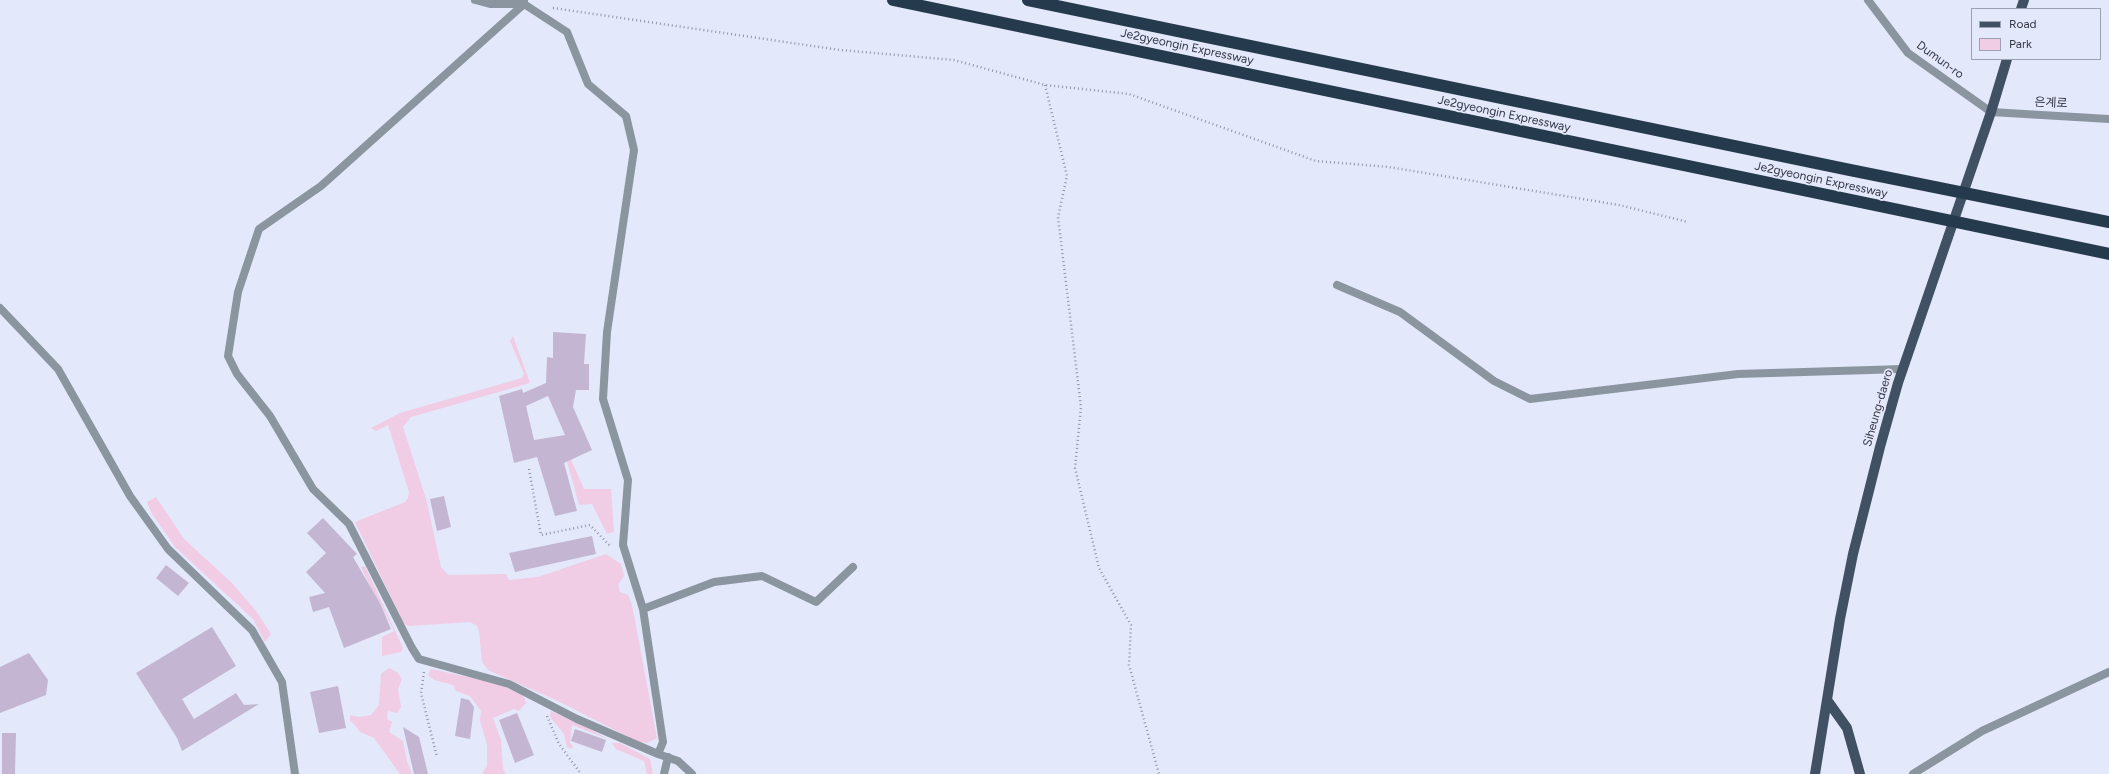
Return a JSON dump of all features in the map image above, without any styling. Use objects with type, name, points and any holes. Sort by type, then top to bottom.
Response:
[{"type":"highway","name":"Je2gyeongin Expressway","points":[[893,0],[2109,254]]},
{"type":"highway","name":"Je2gyeongin Expressway","points":[[1028,0],[2109,222]]},
{"type":"main road","name":"Siheung-daero","points":[[1815,774],[1853,554],[1880,447],[1903,369],[1991,112],[2006,60]]},
{"type":"main road","points":[[1827,700],[1847,728],[1860,774]]},
{"type":"street","points":[[475,0],[490,4],[524,2],[567,32],[588,84],[626,116],[634,150],[607,332],[603,399],[628,480],[624,548],[643,609],[663,742],[658,754]]},
{"type":"street","name":"Dumun-ro","points":[[1868,0],[1908,53],[1991,112]]},
{"type":"street","points":[[524,2],[320,186],[260,229],[238,292],[228,356],[237,374],[270,416],[313,488],[349,524],[419,659],[509,684],[577,718],[658,754],[678,761],[692,774]]},
{"type":"street","name":"은계로","points":[[1991,112],[2109,119]]},
{"type":"street","points":[[1337,285],[1400,312],[1494,381],[1530,399],[1738,374],[1903,369]]},
{"type":"street","points":[[0,308],[58,369],[130,496],[168,549],[252,630],[282,682],[295,774]]},
{"type":"street","points":[[643,609],[714,582],[762,576],[816,602],[853,567]]},
{"type":"street","points":[[1913,774],[1982,731],[2109,672]]},
{"type":"street","points":[[664,774],[668,757]]},
{"type":"path","points":[[548,8],[840,50],[954,60],[1046,85],[1129,94],[1316,161],[1389,167],[1619,205],[1688,222]]},
{"type":"path","points":[[1046,85],[1067,176],[1058,217],[1081,407],[1074,468],[1099,568],[1131,625],[1130,665],[1159,774]]},
{"type":"path","points":[[529,469],[541,535],[590,525],[613,549],[624,548]]},
{"type":"path","points":[[426,661],[421,693],[437,758]]},
{"type":"path","points":[[539,698],[559,744],[581,774]]},
{"type":"green space","points":[[513,336],[530,383],[411,417],[403,427],[427,502],[441,567],[448,575],[506,574],[509,580],[538,577],[606,554],[621,564],[624,576],[618,585],[620,592],[628,595],[632,605],[657,738],[647,743],[638,742],[562,703],[488,670],[482,662],[479,631],[477,626],[470,622],[409,626],[403,623],[355,522],[405,502],[408,498],[409,492],[388,425],[376,431],[371,428],[400,413],[522,378],[524,374],[510,341]]},
{"type":"green space","points":[[563,447],[568,453],[584,489],[611,489],[614,532],[607,534],[592,504],[579,505]]},
{"type":"green space","points":[[156,497],[184,539],[231,582],[256,611],[271,634],[265,642],[253,619],[175,547],[152,514],[147,502]]},
{"type":"green space","points":[[365,566],[403,648],[401,652],[382,656],[382,637],[394,631],[380,602],[362,610],[372,590],[361,567]]},
{"type":"green space","points":[[389,668],[397,672],[402,679],[398,689],[401,707],[397,713],[388,711],[387,719],[392,722],[389,732],[403,741],[407,761],[412,774],[400,774],[374,738],[360,732],[350,721],[350,715],[359,717],[371,715],[379,705],[381,674]]},
{"type":"green space","points":[[431,669],[497,683],[523,694],[526,703],[519,711],[514,709],[493,718],[501,740],[503,769],[506,774],[482,774],[487,766],[487,745],[480,720],[481,711],[470,696],[456,691],[453,685],[434,680],[428,675]]},
{"type":"green space","points":[[551,711],[608,739],[572,725],[570,743],[573,746],[572,749],[567,747],[564,734],[550,717]]},
{"type":"green space","points":[[612,743],[620,743],[650,759],[653,774],[647,774],[644,761],[616,749]]},
{"type":"building","points":[[553,332],[586,334],[584,364],[589,364],[589,390],[576,390],[573,407],[592,450],[564,463],[577,511],[555,516],[537,457],[514,463],[499,396],[522,389],[523,393],[546,383],[547,357],[553,358]],"holes":[[[548,396],[565,435],[534,440],[526,406]]]},
{"type":"building","points":[[444,496],[451,527],[437,531],[430,499]]},
{"type":"building","points":[[323,518],[357,554],[353,557],[381,605],[391,629],[344,648],[329,607],[313,612],[309,597],[325,593],[306,572],[326,553],[307,533]]},
{"type":"building","points":[[592,536],[596,554],[515,572],[509,553]]},
{"type":"building","points":[[166,565],[189,583],[178,596],[156,578]]},
{"type":"building","points":[[212,627],[236,666],[182,699],[194,719],[236,693],[244,705],[259,704],[182,751],[177,738],[136,673]]},
{"type":"building","points":[[29,653],[48,680],[46,695],[0,713],[0,667]]},
{"type":"building","points":[[338,686],[346,728],[319,733],[310,692]]},
{"type":"building","points":[[461,698],[469,700],[474,707],[470,739],[455,736]]},
{"type":"building","points":[[517,713],[534,755],[515,763],[499,720]]},
{"type":"building","points":[[403,727],[419,737],[428,774],[414,774]]},
{"type":"building","points":[[575,729],[606,740],[602,752],[571,741]]},
{"type":"building","points":[[2,733],[16,733],[15,774],[2,774]]}]
